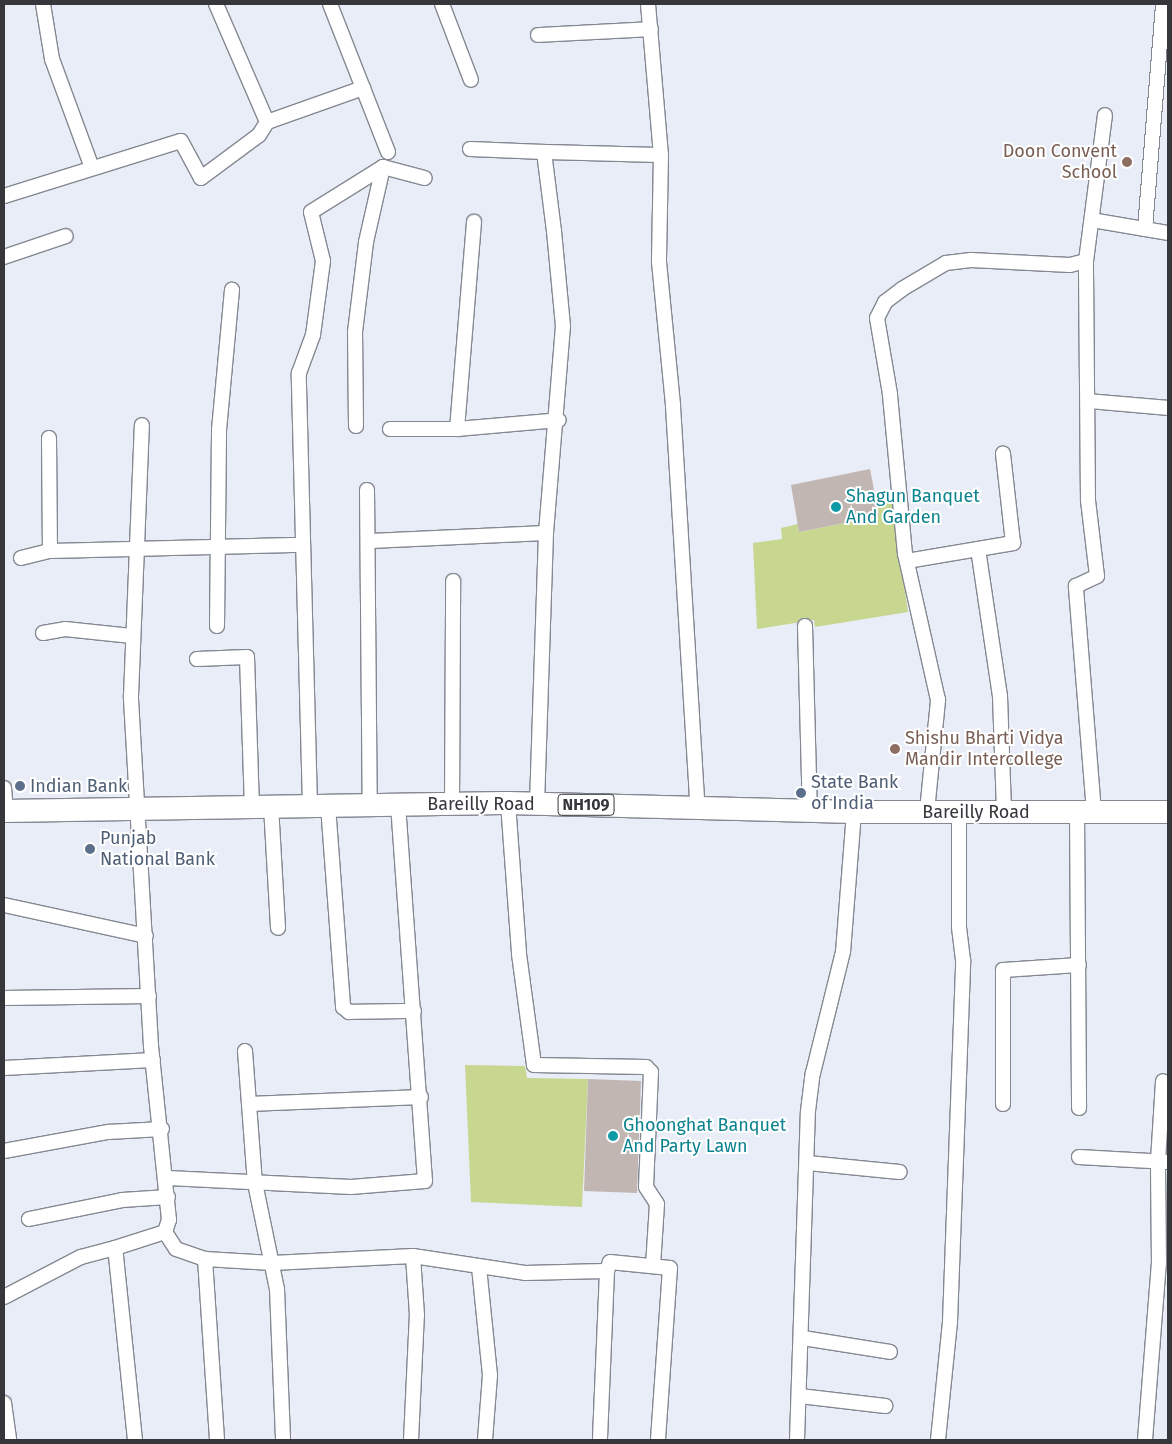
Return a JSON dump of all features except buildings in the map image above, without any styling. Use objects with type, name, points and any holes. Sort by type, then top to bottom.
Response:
[{"type":"highway","name":"Bareilly Road","points":[[5,811],[508,803],[854,812],[1168,812]]},
{"type":"street","points":[[43,4],[52,59],[90,166]]},
{"type":"street","points":[[216,4],[267,122]]},
{"type":"street","points":[[330,4],[388,152]]},
{"type":"street","points":[[442,4],[472,80]]},
{"type":"street","points":[[648,4],[661,155],[659,262],[674,406],[698,809]]},
{"type":"street","points":[[1144,229],[1163,4]]},
{"type":"street","points":[[538,35],[651,29]]},
{"type":"street","points":[[4,196],[90,166],[181,141],[201,178],[259,135],[267,122],[364,88]]},
{"type":"street","points":[[1079,1108],[1079,965],[1085,812],[1076,586],[1097,576],[1088,500],[1086,261],[1105,115]]},
{"type":"street","points":[[470,148],[661,155]]},
{"type":"street","points":[[537,804],[546,533],[559,420],[563,326],[544,152]]},
{"type":"street","points":[[356,426],[355,332],[366,242],[383,167]]},
{"type":"street","points":[[414,1010],[349,1012],[343,1007],[319,806],[303,545],[299,373],[313,335],[323,261],[310,212],[383,167],[425,178]]},
{"type":"street","points":[[1092,220],[1168,233]]},
{"type":"street","points":[[457,429],[474,222]]},
{"type":"street","points":[[4,256],[66,236]]},
{"type":"street","points":[[927,811],[938,700],[907,561],[890,394],[877,318],[880,308],[902,288],[946,263],[970,260],[1070,265],[1086,261]]},
{"type":"street","points":[[217,626],[219,430],[232,290]]},
{"type":"street","points":[[1088,402],[1168,408]]},
{"type":"street","points":[[390,429],[457,429],[559,420]]},
{"type":"street","points":[[142,425],[132,636],[138,808],[153,1060],[168,1178],[165,1232],[176,1249],[205,1259],[272,1263],[413,1256],[525,1273],[607,1271]]},
{"type":"street","points":[[49,438],[50,551]]},
{"type":"street","points":[[907,561],[1014,543],[1003,454]]},
{"type":"street","points":[[368,490],[370,541],[370,805]]},
{"type":"street","points":[[370,541],[546,533]]},
{"type":"street","points":[[21,558],[50,551],[136,552],[303,545]]},
{"type":"street","points":[[978,549],[1000,696],[1004,811]]},
{"type":"street","points":[[452,803],[454,581]]},
{"type":"street","points":[[805,626],[810,811]]},
{"type":"street","points":[[43,633],[65,629],[132,636]]},
{"type":"street","points":[[198,659],[247,657],[262,806],[278,928]]},
{"type":"street","points":[[4,788],[5,811]]},
{"type":"street","points":[[508,803],[519,954],[534,1065],[646,1067],[651,1072],[646,1187],[657,1204],[654,1266]]},
{"type":"street","points":[[168,1178],[351,1187],[426,1181],[398,804]]},
{"type":"street","points":[[938,1440],[950,1322],[964,960],[959,926],[959,811]]},
{"type":"street","points":[[797,1440],[803,1338],[812,1073],[843,952],[854,812]]},
{"type":"street","points":[[4,905],[146,936]]},
{"type":"street","points":[[1003,1104],[1003,970],[1079,965]]},
{"type":"street","points":[[4,998],[149,996]]},
{"type":"street","points":[[245,1051],[255,1183],[277,1289],[284,1440]]},
{"type":"street","points":[[4,1068],[153,1060]]},
{"type":"street","points":[[1144,1440],[1159,1263],[1163,1162],[1163,1082]]},
{"type":"street","points":[[249,1104],[421,1097]]},
{"type":"street","points":[[4,1151],[108,1132],[162,1129]]},
{"type":"street","points":[[1079,1157],[1163,1162]]},
{"type":"street","points":[[808,1163],[900,1172]]},
{"type":"street","points":[[29,1219],[122,1200],[168,1197]]},
{"type":"street","points":[[4,1297],[81,1257],[165,1232]]},
{"type":"street","points":[[115,1248],[135,1440]]},
{"type":"street","points":[[411,1440],[417,1315],[413,1256]]},
{"type":"street","points":[[205,1259],[216,1440]]},
{"type":"street","points":[[600,1440],[607,1271],[610,1262],[667,1267],[671,1272],[658,1440]]},
{"type":"street","points":[[479,1267],[490,1375],[485,1440]]},
{"type":"street","points":[[803,1338],[890,1352]]},
{"type":"street","points":[[800,1396],[885,1406]]},
{"type":"street","points":[[4,1402],[10,1440]]},
{"type":"green space","points":[[891,497],[908,612],[815,627],[814,620],[757,629],[753,543],[782,539],[781,528],[798,524],[799,532],[879,516],[877,499]]},
{"type":"green space","points":[[465,1065],[525,1066],[527,1078],[588,1079],[582,1207],[471,1202]]},
{"type":"place","name":"Doon Convent School","points":[[1127,162]]},
{"type":"place","name":"Shagun Banquet And Garden","points":[[836,507]]},
{"type":"place","name":"Shishu Bharti Vidya Mandir Intercollege","points":[[895,749]]},
{"type":"place","name":"Indian Bank","points":[[20,786]]},
{"type":"place","name":"State Bank of India","points":[[801,793]]},
{"type":"place","name":"Punjab National Bank","points":[[90,849]]},
{"type":"place","name":"Ghoonghat Banquet And Party Lawn","points":[[613,1136]]}]
